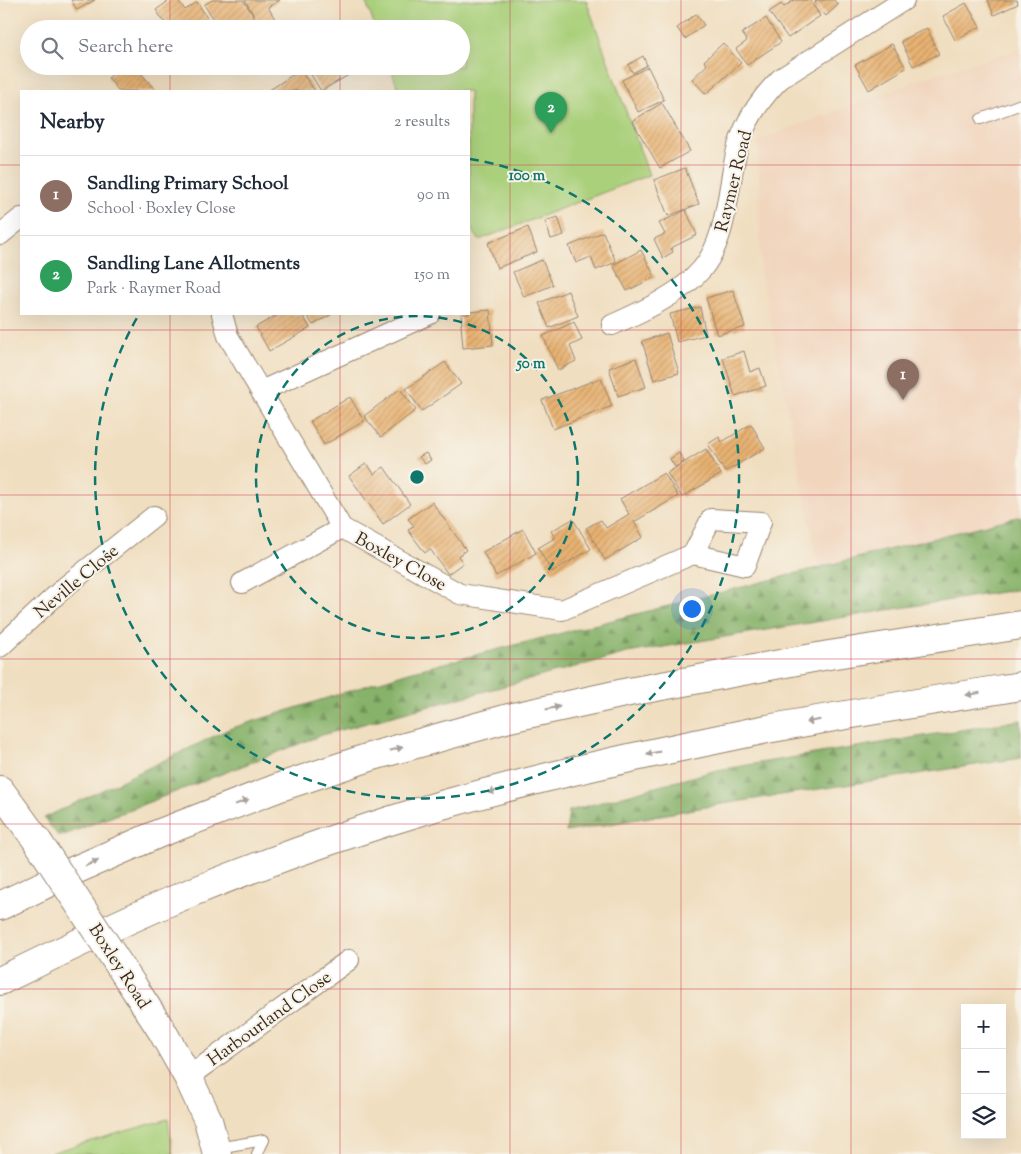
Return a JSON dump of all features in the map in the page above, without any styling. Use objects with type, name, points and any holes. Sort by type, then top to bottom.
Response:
[{"type":"main road","points":[[0,906],[73,871],[160,833],[280,787],[373,756],[500,720],[629,692],[782,663],[1021,625]]},
{"type":"main road","points":[[0,981],[117,925],[191,893],[279,859],[438,806],[611,762],[761,730],[1021,686]]},
{"type":"main road","name":"Boxley Road","points":[[0,790],[38,842],[162,1031],[188,1077],[208,1120],[216,1151]]},
{"type":"street","name":"Raymer Road","points":[[612,325],[638,314],[682,288],[694,278],[710,258],[724,219],[738,146],[746,124],[767,91],[780,79],[904,0]]},
{"type":"street","points":[[0,235],[20,219]]},
{"type":"street","name":"Boxley Close","points":[[222,315],[228,336],[342,528],[460,594],[562,610],[693,554]]},
{"type":"street","points":[[261,391],[428,315]]},
{"type":"street","name":"Neville Close","points":[[0,647],[66,586],[154,516]]},
{"type":"street","points":[[242,584],[342,528]]},
{"type":"street","name":"Harbourland Close","points":[[188,1077],[349,960]]},
{"type":"lane","points":[[981,119],[1021,104]]},
{"type":"lane","points":[[216,1151],[264,1140],[258,1154]]},
{"type":"shaded area","points":[[1021,49],[1021,533],[819,570],[760,267],[759,140],[938,73]]},
{"type":"green space","points":[[365,0],[586,0],[649,175],[479,240],[470,226],[470,90],[399,90],[393,75],[470,75],[470,20],[373,20]]},
{"type":"green space","points":[[1021,516],[1021,589],[627,653],[322,735],[59,837],[44,818],[229,729],[409,672]]},
{"type":"green space","points":[[1021,720],[1021,758],[722,804],[566,832],[569,811],[717,770]]},
{"type":"green space","points":[[168,1119],[173,1154],[46,1154]]},
{"type":"building","points":[[71,0],[95,0],[77,10]]},
{"type":"building","points":[[170,0],[178,0],[185,10],[197,2],[208,20],[163,20],[156,10]]},
{"type":"building","points":[[212,0],[243,0],[255,18],[245,0],[280,0],[268,7],[275,19],[273,20],[215,20],[204,5]]},
{"type":"building","points":[[794,0],[810,0],[820,16],[788,38],[769,12],[781,4],[784,7]]},
{"type":"building","points":[[817,0],[834,0],[838,5],[826,16],[815,2]]},
{"type":"building","points":[[988,0],[1017,0],[1018,4],[994,15]]},
{"type":"building","points":[[966,3],[980,27],[955,40],[943,16]]},
{"type":"building","points":[[696,14],[704,25],[685,39],[677,28]]},
{"type":"building","points":[[766,18],[781,42],[747,65],[736,49],[747,41],[742,33]]},
{"type":"building","points":[[927,28],[939,54],[913,66],[901,41]]},
{"type":"building","points":[[723,43],[741,63],[706,94],[692,79],[707,65],[704,61]]},
{"type":"building","points":[[892,44],[906,68],[869,90],[855,65]]},
{"type":"building","points":[[643,56],[647,65],[633,73],[628,65]]},
{"type":"building","points":[[648,67],[664,100],[638,112],[622,80]]},
{"type":"building","points":[[112,75],[143,75],[155,90],[118,90],[108,78]]},
{"type":"building","points":[[292,75],[304,75],[314,90],[270,90]]},
{"type":"building","points":[[311,75],[349,75],[323,90],[320,90]]},
{"type":"building","points":[[662,103],[690,151],[660,168],[632,121]]},
{"type":"building","points":[[685,168],[699,204],[668,216],[654,180]]},
{"type":"building","points":[[686,210],[697,235],[671,248],[673,252],[663,258],[654,239],[665,234],[659,223]]},
{"type":"building","points":[[558,217],[564,235],[551,239],[545,221]]},
{"type":"building","points":[[528,227],[537,252],[497,268],[488,243]]},
{"type":"building","points":[[603,232],[616,262],[596,270],[591,257],[576,263],[569,246]]},
{"type":"building","points":[[641,250],[655,277],[627,291],[613,265]]},
{"type":"building","points":[[542,260],[553,285],[524,297],[513,272]]},
{"type":"building","points":[[733,290],[745,327],[717,335],[706,298]]},
{"type":"building","points":[[568,291],[578,316],[549,328],[539,303]]},
{"type":"building","points":[[700,307],[706,335],[677,342],[670,314]]},
{"type":"building","points":[[490,310],[493,345],[463,348],[461,315],[470,315],[470,312]]},
{"type":"building","points":[[277,315],[303,315],[310,328],[269,351],[256,327]]},
{"type":"building","points":[[307,315],[330,315],[313,325]]},
{"type":"building","points":[[574,322],[582,340],[570,346],[576,361],[558,370],[543,336]]},
{"type":"building","points":[[667,333],[679,373],[654,380],[642,341]]},
{"type":"building","points":[[744,351],[750,372],[760,368],[766,386],[735,396],[723,358]]},
{"type":"building","points":[[636,358],[646,387],[618,396],[609,368]]},
{"type":"building","points":[[445,362],[461,384],[422,411],[406,389]]},
{"type":"building","points":[[601,378],[612,406],[553,429],[542,400]]},
{"type":"building","points":[[400,389],[416,410],[381,437],[364,416]]},
{"type":"building","points":[[350,397],[364,421],[324,445],[310,421]]},
{"type":"building","points":[[751,424],[765,448],[725,472],[708,444],[719,437],[722,442]]},
{"type":"building","points":[[706,449],[721,474],[682,497],[667,473]]},
{"type":"building","points":[[426,453],[431,460],[425,464],[419,457]]},
{"type":"building","points":[[679,453],[684,462],[675,467],[670,459]]},
{"type":"building","points":[[367,463],[374,474],[384,467],[410,504],[383,524],[349,476]]},
{"type":"building","points":[[664,473],[678,496],[634,522],[643,537],[605,560],[586,528],[601,520],[606,528],[629,514],[620,499]]},
{"type":"building","points":[[432,502],[466,550],[458,556],[463,563],[448,574],[430,549],[425,553],[408,530],[414,526],[408,519]]},
{"type":"building","points":[[573,519],[591,549],[552,572],[538,548],[555,538],[551,531]]},
{"type":"building","points":[[523,529],[536,553],[496,576],[483,552]]},
{"type":"place","name":"Sandling Lane Allotments","points":[[551,133]]},
{"type":"place","name":"Sandling Primary School","points":[[903,400]]}]
